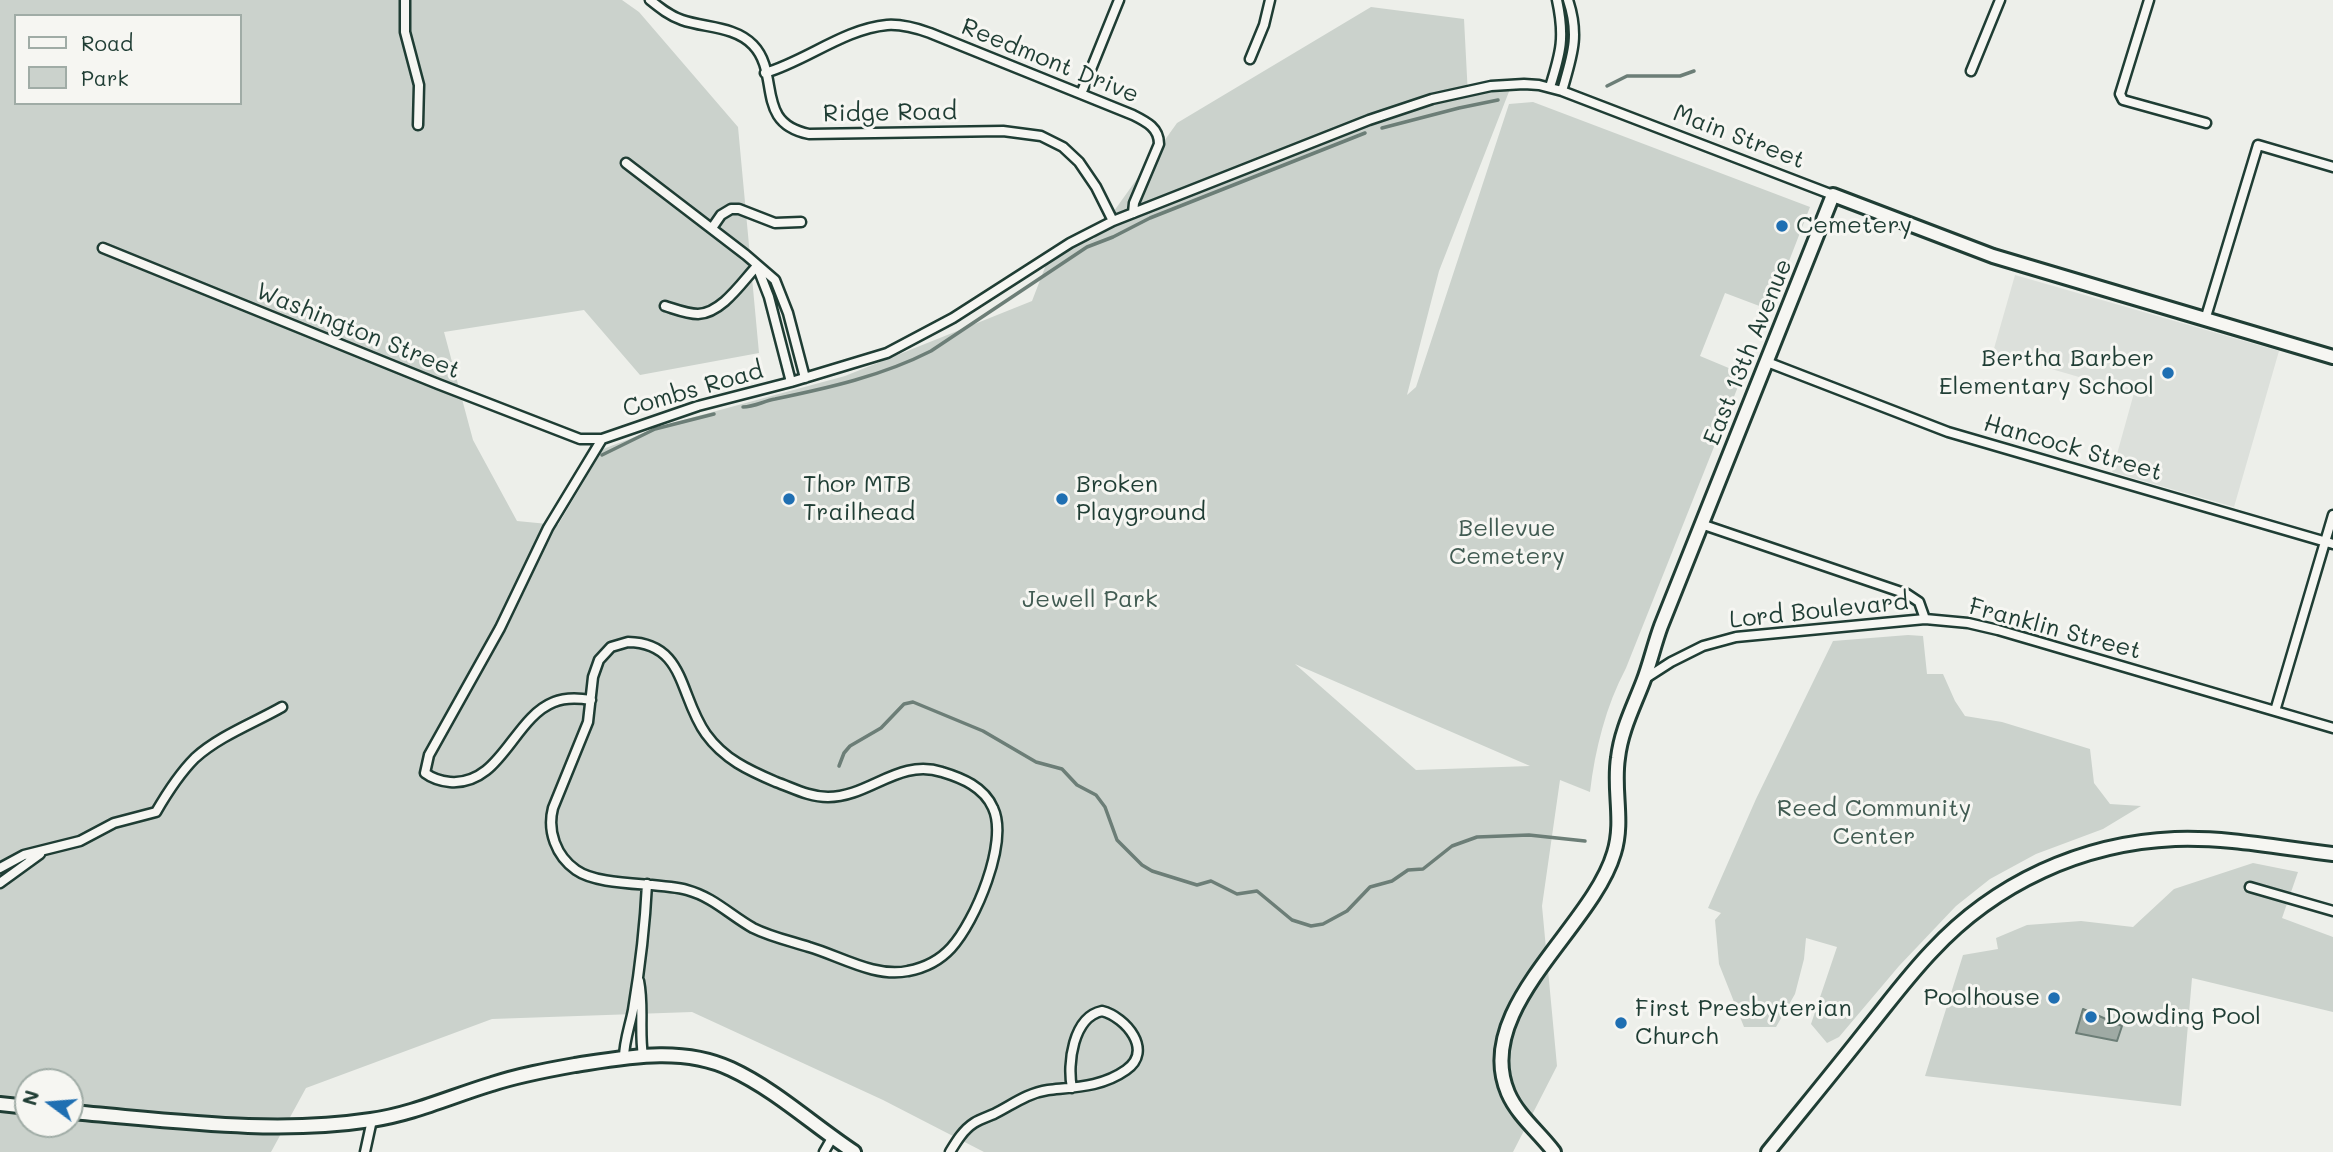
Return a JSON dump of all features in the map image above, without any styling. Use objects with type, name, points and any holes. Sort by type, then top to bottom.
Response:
[{"type":"street","points":[[405,0],[405,33],[419,85],[418,125]]},
{"type":"street","name":"Ridge Road","points":[[650,0],[682,20],[722,29],[744,38],[757,51],[778,116],[785,124],[800,132],[1003,131],[1041,136],[1063,147],[1079,162],[1096,187],[1113,221]]},
{"type":"street","points":[[1081,94],[1119,0]]},
{"type":"street","points":[[1250,59],[1265,25],[1270,0]]},
{"type":"street","points":[[1550,87],[1563,33],[1557,0]]},
{"type":"street","points":[[1562,91],[1575,44],[1576,29],[1568,0]]},
{"type":"street","points":[[1971,71],[2000,0]]},
{"type":"street","points":[[2148,0],[2120,94],[2123,100],[2206,123]]},
{"type":"street","name":"Reedmont Drive","points":[[765,74],[784,68],[863,30],[900,25],[930,33],[1142,119],[1156,131],[1159,138],[1157,151],[1134,203],[1133,213]]},
{"type":"street","name":"Main Street","points":[[1133,213],[1414,104],[1491,86],[1524,84],[1550,87],[1993,256],[2333,357]]},
{"type":"street","points":[[2206,320],[2258,145],[2333,167]]},
{"type":"street","points":[[626,163],[775,280],[782,293],[805,378]]},
{"type":"street","name":"East 13th Avenue","points":[[1554,1152],[1513,1103],[1504,1080],[1502,1050],[1506,1033],[1519,1002],[1594,894],[1610,866],[1618,837],[1616,771],[1625,723],[1701,524],[1833,195]]},
{"type":"street","points":[[712,228],[721,215],[731,209],[775,223],[801,222]]},
{"type":"street","name":"Combs Road","points":[[592,700],[565,699],[546,706],[536,713],[502,753],[477,777],[467,781],[447,782],[425,773],[429,755],[500,628],[548,528],[602,439],[659,417],[870,360],[908,343],[1070,243],[1133,213]]},
{"type":"street","name":"Washington Street","points":[[103,248],[580,439],[602,439]]},
{"type":"street","points":[[665,306],[695,314],[705,313],[725,300],[757,265]]},
{"type":"street","points":[[757,265],[769,297],[792,382]]},
{"type":"street","name":"Hancock Street","points":[[1767,362],[1948,432],[2329,543]]},
{"type":"street","points":[[2275,711],[2329,543],[2333,515]]},
{"type":"street","points":[[1701,524],[1907,594],[1919,602],[1925,619]]},
{"type":"street","name":"Lord Boulevard","points":[[1643,680],[1671,662],[1717,641],[1925,619]]},
{"type":"street","name":"Franklin Street","points":[[1925,619],[1968,623],[1998,630],[2333,728]]},
{"type":"street","points":[[628,642],[653,646],[665,654],[671,661],[706,734],[722,752],[743,767],[810,795],[829,797],[846,794],[908,770],[930,769],[956,777],[981,790],[993,807],[999,830],[996,854],[971,918],[963,931],[950,950],[941,957],[907,971],[875,970],[777,938],[751,926],[709,898],[669,886],[648,884],[606,880],[584,874],[568,863],[552,835],[553,808],[584,732],[596,668],[604,653],[611,647],[628,642]]},
{"type":"street","points":[[0,868],[24,855],[80,841],[114,823],[156,812],[172,786],[196,757],[212,745],[282,707]]},
{"type":"street","points":[[1768,1152],[1931,951],[1969,916],[2017,883],[2082,855],[2150,841],[2197,839],[2333,852]]},
{"type":"street","points":[[0,883],[45,849]]},
{"type":"street","points":[[624,1058],[645,930],[648,884]]},
{"type":"street","points":[[2250,887],[2333,911]]},
{"type":"street","points":[[638,975],[643,1006],[643,1056]]},
{"type":"street","points":[[950,1152],[960,1136],[974,1123],[1029,1094],[1072,1088],[1100,1083],[1125,1071],[1136,1059],[1136,1043],[1131,1031],[1119,1017],[1102,1011],[1088,1017],[1072,1054],[1072,1088]]},
{"type":"street","points":[[84,1113],[277,1126],[328,1125],[372,1120],[421,1108],[517,1077],[624,1058],[687,1057],[731,1069],[764,1088],[854,1152]]},
{"type":"street","points":[[365,1152],[372,1120]]},
{"type":"street","points":[[824,1152],[832,1138]]},
{"type":"shaded area","name":"Bertha Barber Elementary School","points":[[2015,275],[2279,351],[2234,507],[2112,472],[2134,393],[1993,352]]},
{"type":"shaded area","name":"Dowding Pool","points":[[2083,1009],[2122,1026],[2117,1041],[2076,1033]]},
{"type":"green space","points":[[0,0],[622,0],[639,12],[738,127],[759,353],[640,375],[584,310],[444,332],[473,440],[517,521],[558,525],[603,449],[672,423],[845,376],[1032,301],[1049,257],[1094,239],[1177,123],[1371,7],[1464,19],[1468,96],[1510,89],[1439,271],[1407,395],[1416,387],[1509,104],[1533,102],[1810,207],[1770,310],[1725,293],[1700,356],[1743,374],[1607,713],[1598,744],[1590,792],[1560,780],[1542,906],[1557,1066],[1513,1152],[984,1152],[883,1100],[692,1012],[492,1019],[306,1088],[271,1152],[0,1152]],"holes":[[[1295,664],[1530,766],[1416,770]]]},
{"type":"green space","name":"Reed Community Center","points":[[1923,636],[1927,674],[1943,674],[1965,716],[2002,722],[2090,749],[2094,783],[2110,804],[2141,806],[2103,829],[2036,854],[1990,879],[1956,906],[1899,966],[1839,1037],[1827,1043],[1811,1024],[1837,947],[1806,938],[1795,994],[1776,1027],[1744,1027],[1719,964],[1715,920],[1721,913],[1708,908],[1756,799],[1833,641]]},
{"type":"green space","points":[[2253,863],[2298,872],[2282,918],[2333,937],[2333,1012],[2192,978],[2181,1106],[1925,1076],[1963,955],[1998,949],[1996,938],[2027,925],[2081,921],[2133,927],[2174,889]]},
{"type":"waterway","points":[[1607,86],[1627,76],[1680,76],[1694,71]]},
{"type":"waterway","points":[[1382,128],[1498,100]]},
{"type":"waterway","points":[[743,407],[855,380],[912,360],[931,351],[1087,247],[1150,218],[1365,133]]},
{"type":"waterway","points":[[602,455],[655,429],[714,414]]},
{"type":"waterway","points":[[839,766],[850,746],[881,728],[904,704],[913,702],[983,731],[1036,762],[1062,769],[1077,785],[1096,795],[1105,807],[1117,840],[1142,865],[1152,871],[1197,885],[1211,881],[1237,894],[1257,891],[1292,920],[1311,926],[1323,924],[1347,911],[1370,887],[1392,881],[1408,870],[1423,869],[1452,846],[1477,837],[1529,835],[1585,841]]},
{"type":"place","name":"Cemetery","points":[[1782,226]]},
{"type":"place","name":"Bertha Barber Elementary School","points":[[2168,373]]},
{"type":"place","name":"Thor MTB Trailhead","points":[[789,499]]},
{"type":"place","name":"Broken Playground","points":[[1062,499]]},
{"type":"place","name":"Poolhouse","points":[[2054,998]]},
{"type":"place","name":"Dowding Pool","points":[[2091,1017]]},
{"type":"place","name":"First Presbyterian Church","points":[[1621,1023]]},
{"type":"park label","name":"Bellevue Cemetery","points":[[1507,543]]},
{"type":"park label","name":"Jewell Park","points":[[1090,600]]}]
